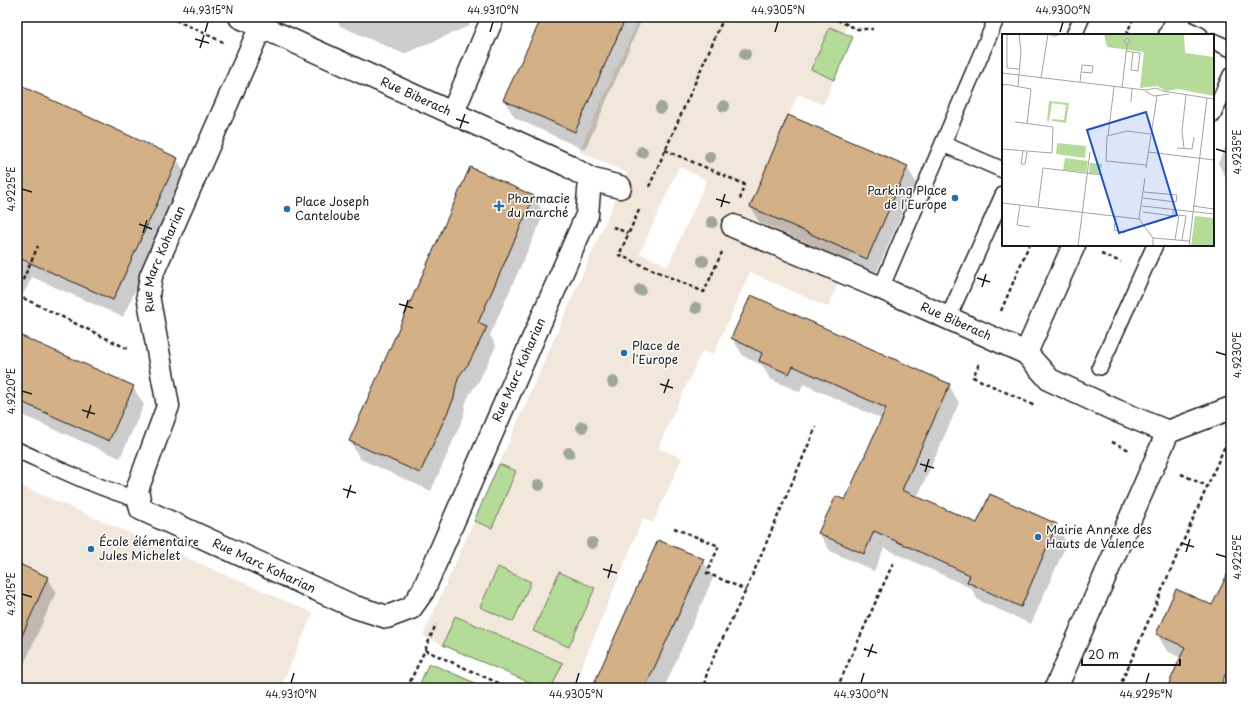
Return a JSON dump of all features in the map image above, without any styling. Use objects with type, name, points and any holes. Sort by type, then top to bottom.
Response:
[{"type":"street","name":"Rue Biberach","points":[[240,17],[453,112],[567,165],[590,179],[620,187]]},
{"type":"street","points":[[453,112],[493,17]]},
{"type":"street","name":"Rue Marc Koharian","points":[[261,26],[151,276],[148,295],[168,406],[137,490],[141,509],[355,607],[387,617],[411,608],[423,591],[587,215],[590,179]]},
{"type":"street","name":"Rue Biberach","points":[[733,226],[881,288],[1026,353],[1050,380],[1117,412],[1168,432]]},
{"type":"street","points":[[1026,353],[1074,246]]},
{"type":"street","points":[[1057,688],[1168,432],[1231,408]]},
{"type":"lane","points":[[881,288],[997,17]]},
{"type":"lane","points":[[1074,34],[1082,17]]},
{"type":"lane","points":[[1175,25],[1198,34]]},
{"type":"lane","points":[[1214,41],[1231,49]]},
{"type":"lane","points":[[1214,113],[1231,75]]},
{"type":"lane","points":[[943,144],[1002,170]]},
{"type":"lane","points":[[948,318],[1002,197]]},
{"type":"lane","points":[[1100,367],[1155,246]]},
{"type":"lane","points":[[17,450],[110,490],[140,500]]},
{"type":"path","points":[[647,192],[724,17]]},
{"type":"path","points":[[831,17],[857,29],[873,29]]},
{"type":"path","points":[[1126,34],[1134,17]]},
{"type":"path","points":[[640,206],[619,255],[704,292],[733,226],[744,184],[665,150]]},
{"type":"path","points":[[38,246],[17,294],[126,348],[158,345]]},
{"type":"path","points":[[1099,254],[1144,271]]},
{"type":"path","points":[[712,688],[706,686],[705,680],[709,667],[746,590],[816,427]]},
{"type":"path","points":[[1119,688],[1231,433]]},
{"type":"path","points":[[674,528],[719,546],[707,573],[746,590]]},
{"type":"path","points":[[837,688],[894,562]]},
{"type":"path","points":[[407,688],[425,650],[509,688]]},
{"type":"shaded area","name":"Place de l'Europe","points":[[640,17],[851,17],[844,33],[830,27],[811,69],[834,80],[823,105],[798,94],[750,207],[851,252],[828,307],[750,272],[713,355],[702,351],[658,448],[682,458],[653,523],[643,518],[573,688],[551,688],[562,663],[455,616],[443,645],[423,636],[474,521],[492,528],[516,471],[499,464],[627,173],[579,151]],"holes":[[[679,167],[707,180],[668,266],[640,253]]]},
{"type":"shaded area","name":"École élémentaire Jules Michelet","points":[[17,484],[313,613],[280,688],[17,688]]},
{"type":"green space","points":[[830,27],[853,37],[834,80],[811,69]]},
{"type":"green space","points":[[499,464],[516,471],[492,528],[474,521]]},
{"type":"green space","points":[[498,567],[531,582],[513,622],[480,607]]},
{"type":"green space","points":[[559,572],[595,588],[569,647],[533,631]]},
{"type":"green space","points":[[455,616],[563,663],[551,688],[542,688],[443,645]]},
{"type":"green space","points":[[429,663],[487,688],[418,688]]},
{"type":"building","points":[[542,17],[626,17],[575,132],[503,100]]},
{"type":"building","points":[[17,84],[178,158],[113,300],[17,257]]},
{"type":"building","points":[[788,115],[908,166],[867,259],[750,207]]},
{"type":"building","points":[[470,167],[534,196],[478,323],[487,327],[469,363],[459,376],[454,398],[420,473],[349,441]]},
{"type":"building","points":[[751,295],[950,384],[902,490],[977,523],[990,494],[1057,524],[1021,607],[967,582],[970,575],[874,531],[864,554],[818,533],[836,496],[845,500],[886,408],[793,366],[789,374],[759,361],[762,353],[731,338]]},
{"type":"building","points":[[17,334],[134,386],[109,441],[17,400]]},
{"type":"building","points":[[658,540],[704,559],[645,688],[592,688]]},
{"type":"building","points":[[17,563],[48,577],[17,647]]},
{"type":"building","points":[[1231,567],[1231,663],[1219,688],[1167,688],[1185,647],[1156,634],[1176,589],[1212,605]]},
{"type":"place","name":"Parking Place de l'Europe","points":[[955,198]]},
{"type":"place","name":"Pharmacie du marché","points":[[499,206]]},
{"type":"place","name":"Place Joseph Canteloube","points":[[287,209]]},
{"type":"place","name":"Place de l'Europe","points":[[624,353]]},
{"type":"place","name":"Mairie Annexe des Hauts de Valence","points":[[1038,537]]},
{"type":"place","name":"École élémentaire Jules Michelet","points":[[91,549]]}]
